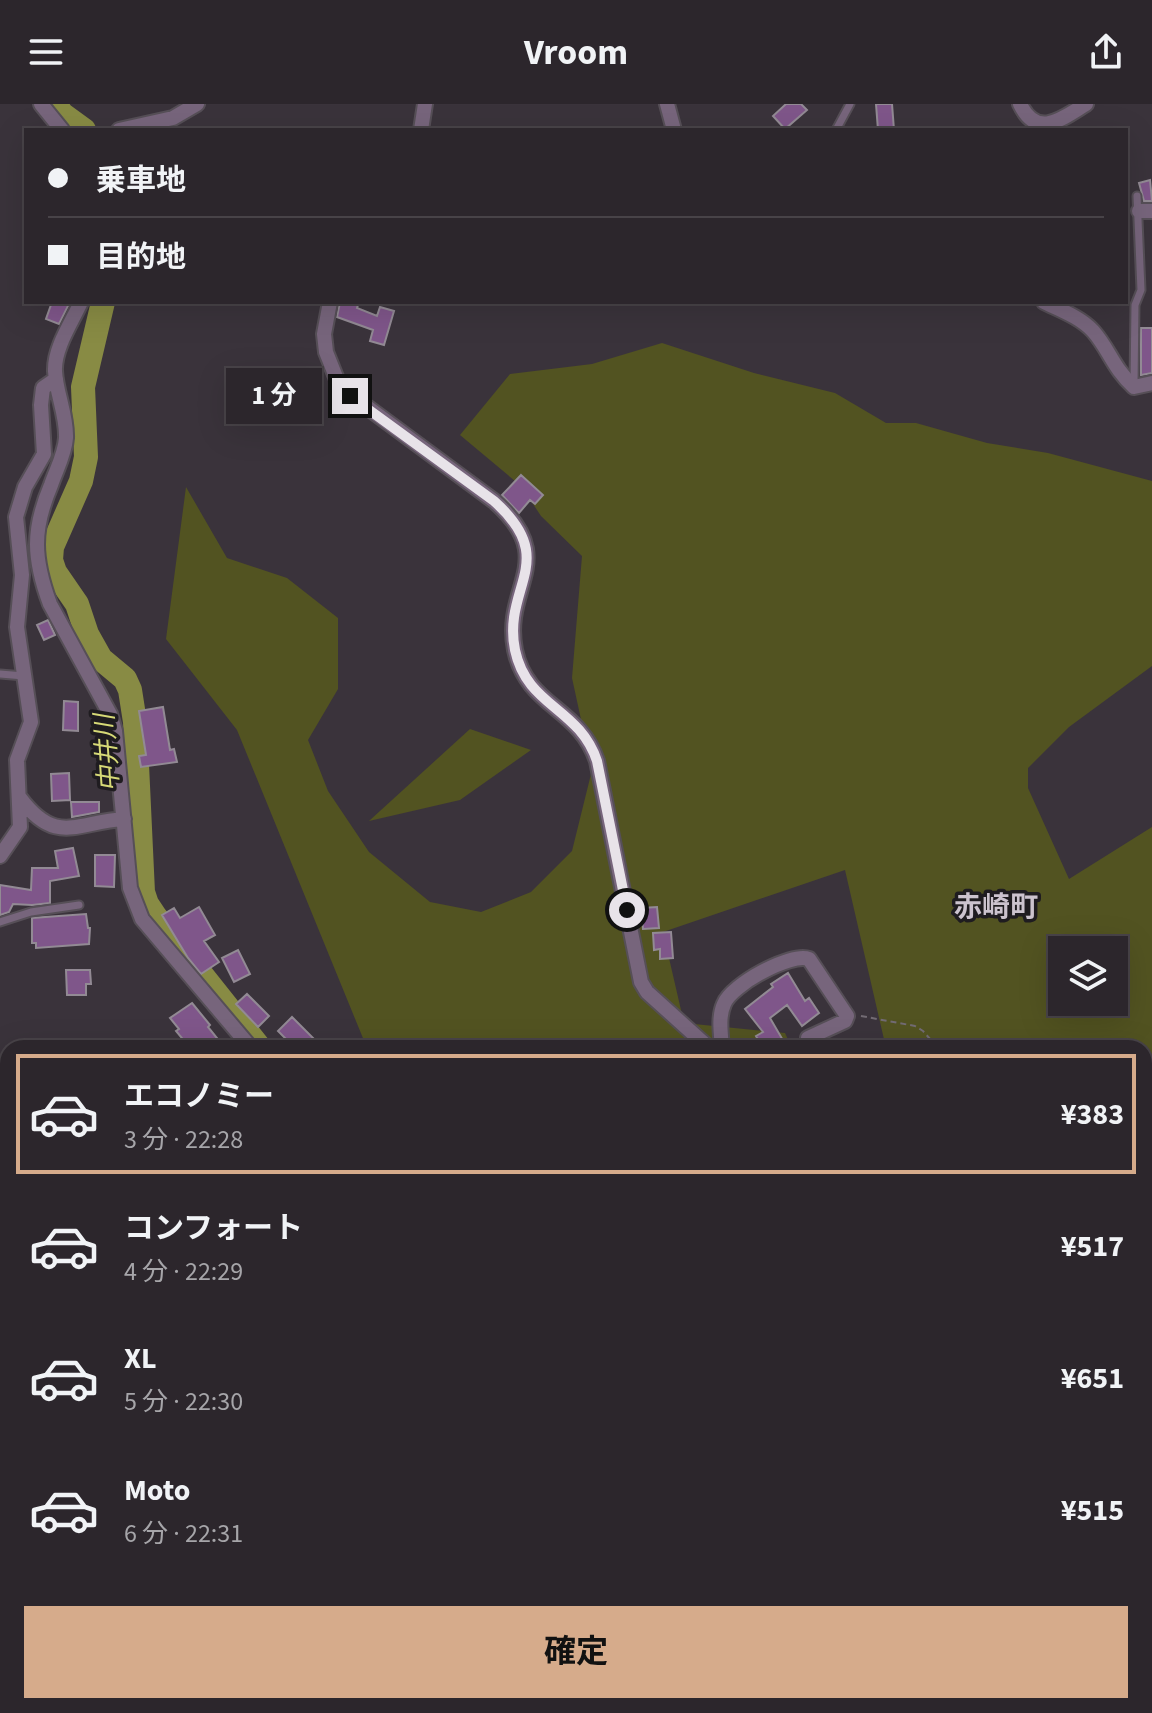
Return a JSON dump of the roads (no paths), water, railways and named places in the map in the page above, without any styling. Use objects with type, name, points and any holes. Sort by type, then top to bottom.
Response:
[{"type":"street","points":[[41,104],[60,128]]},
{"type":"street","points":[[128,128],[173,118],[197,104]]},
{"type":"street","points":[[421,128],[425,104]]},
{"type":"street","points":[[667,104],[673,128]]},
{"type":"street","points":[[1020,104],[1024,113],[1034,121],[1046,124],[1059,122],[1086,104]]},
{"type":"street","points":[[80,304],[56,357],[56,379],[66,438],[39,514],[38,552],[50,604],[110,714],[115,731],[130,888],[142,919],[244,1040]]},
{"type":"street","points":[[330,304],[324,334],[326,352],[340,387],[494,501],[510,515],[522,533],[526,572],[512,628],[515,652],[524,676],[538,694],[577,724],[591,743],[641,982],[647,992],[700,1040]]},
{"type":"street","points":[[1048,304],[1094,332],[1119,373],[1134,387],[1152,383]]},
{"type":"street","points":[[2,851],[20,827],[17,760],[31,722],[17,627],[22,575],[16,517],[25,487],[44,454],[43,388],[56,379]]},
{"type":"street","points":[[20,798],[38,819],[73,829],[105,820],[124,819]]},
{"type":"street","points":[[722,1040],[721,1019],[727,997],[739,985],[794,957],[802,956],[809,959],[847,1016],[845,1021],[808,1038]]},
{"type":"lane","points":[[837,128],[850,104]]},
{"type":"lane","points":[[1134,387],[1135,305],[1141,290],[1143,206]]},
{"type":"lane","points":[[0,674],[26,677]]},
{"type":"lane","points":[[0,922],[31,912],[79,905]]},
{"type":"waterway","name":"中井川","points":[[55,104],[62,114],[81,128]]},
{"type":"waterway","name":"中井川","points":[[103,304],[83,387],[86,457],[81,481],[52,547],[51,560],[55,572],[77,604],[87,634],[101,659],[125,679],[130,690],[135,722],[143,892],[147,904],[254,1040]]},
{"type":"district","name":"赤崎町","points":[[996,907]]}]
